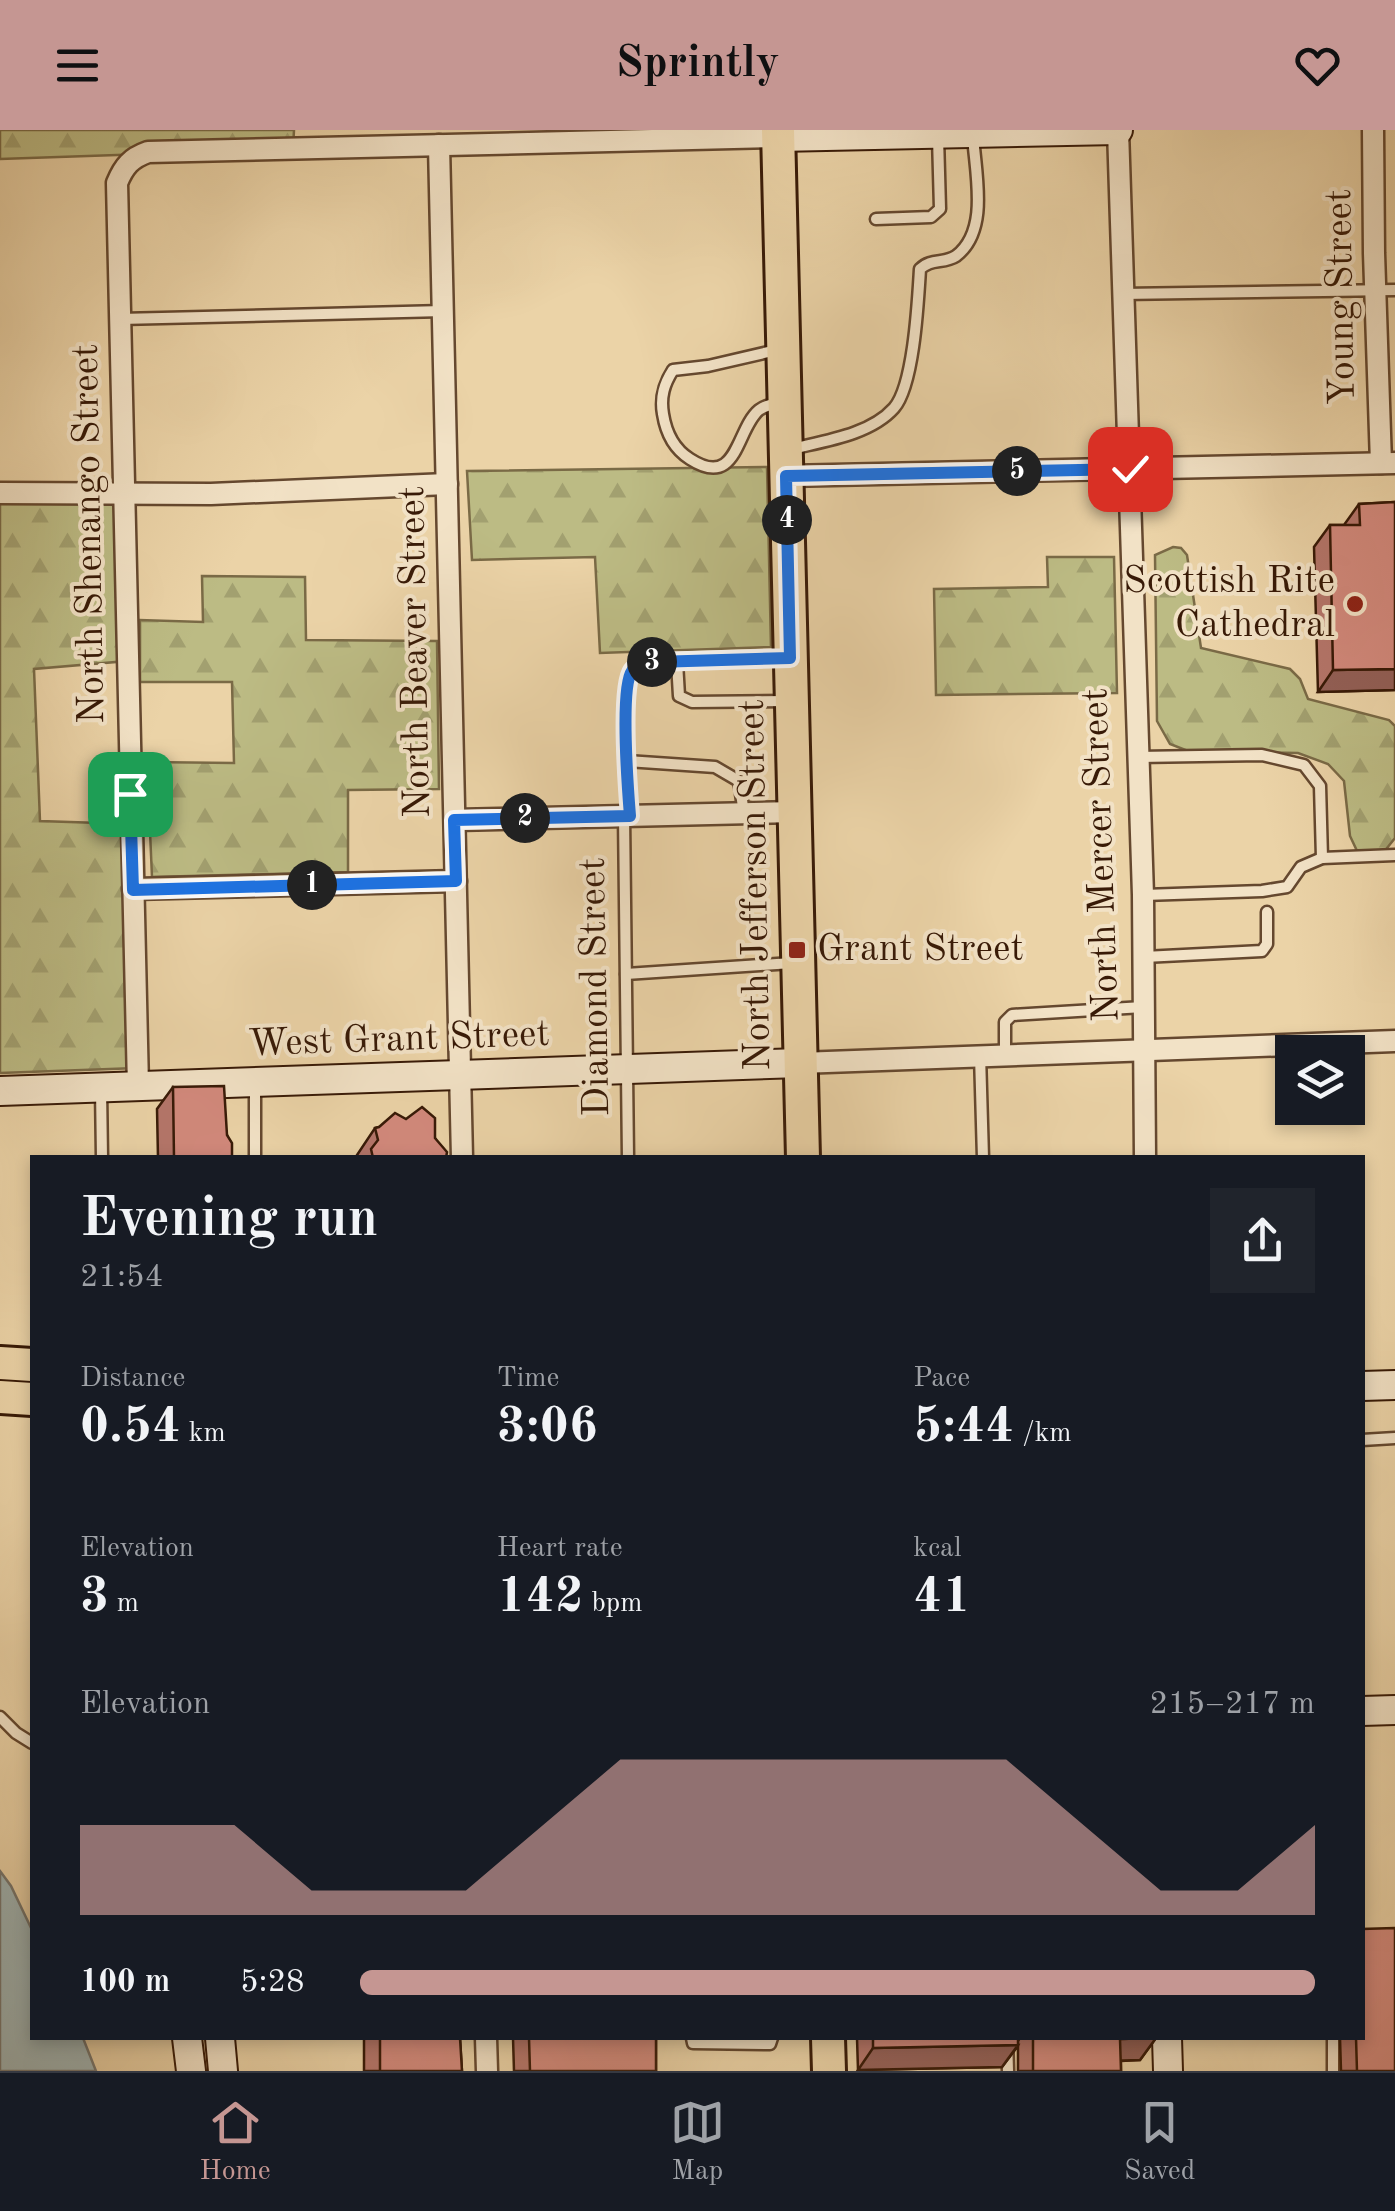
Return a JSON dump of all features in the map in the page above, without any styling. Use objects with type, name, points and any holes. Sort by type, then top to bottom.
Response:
[{"type":"main road","name":"North Jefferson Street","points":[[778,134],[802,1155]]},
{"type":"main road","points":[[0,1363],[30,1364]]},
{"type":"main road","points":[[0,1398],[30,1399]]},
{"type":"main road","points":[[828,2040],[829,2071]]},
{"type":"street","points":[[439,145],[778,134],[1118,130]]},
{"type":"street","name":"North Mercer Street","points":[[1118,130],[1142,894],[1145,1155]]},
{"type":"street","name":"Young Street","points":[[1373,130],[1385,290],[1388,463]]},
{"type":"street","name":"North Shenango Street","points":[[138,1086],[117,183],[128,163],[148,152],[439,145]]},
{"type":"street","name":"North Beaver Street","points":[[439,145],[462,1155]]},
{"type":"street","points":[[786,463],[1130,469],[1388,463]]},
{"type":"street","points":[[0,493],[212,494],[447,484]]},
{"type":"street","points":[[454,820],[794,812]]},
{"type":"street","points":[[133,890],[456,881]]},
{"type":"street","points":[[800,1063],[1395,1042]]},
{"type":"street","name":"West Grant Street","points":[[0,1091],[800,1063]]},
{"type":"street","points":[[1365,1386],[1395,1384]]},
{"type":"street","points":[[1365,1711],[1395,1710]]},
{"type":"street","points":[[188,2040],[191,2071]]},
{"type":"street","points":[[220,2040],[224,2071]]},
{"type":"street","points":[[486,2040],[487,2071]]},
{"type":"street","points":[[1167,2040],[1168,2071]]},
{"type":"lane","points":[[876,219],[932,217],[940,209],[955,133]]},
{"type":"lane","points":[[786,463],[859,430],[896,406],[914,335],[920,269],[926,262],[951,260],[970,244],[978,220],[955,133]]},
{"type":"lane","points":[[1122,294],[1385,290]]},
{"type":"lane","points":[[120,318],[443,311]]},
{"type":"lane","points":[[783,349],[673,370],[664,384],[662,407],[671,440],[698,464],[714,468],[733,457],[761,408],[784,402]]},
{"type":"lane","points":[[790,658],[677,662],[679,696],[692,702],[791,701]]},
{"type":"lane","name":"Diamond Street","points":[[628,1155],[629,674],[637,665],[677,662]]},
{"type":"lane","points":[[1136,758],[1262,755],[1304,765],[1320,786],[1322,858]]},
{"type":"lane","points":[[628,761],[715,767],[739,780],[744,813]]},
{"type":"lane","points":[[1142,894],[1288,887],[1301,867],[1322,858],[1395,855]]},
{"type":"lane","points":[[1143,956],[1262,950],[1267,944],[1267,912]]},
{"type":"lane","points":[[626,974],[798,963]]},
{"type":"lane","points":[[1004,1054],[1005,1022],[1012,1015],[1144,1007]]},
{"type":"lane","points":[[980,1055],[983,1155]]},
{"type":"lane","points":[[255,1082],[255,1155]]},
{"type":"lane","points":[[100,1088],[102,1155]]},
{"type":"lane","points":[[1365,1440],[1395,1438]]},
{"type":"lane","points":[[0,1717],[30,1742]]},
{"type":"lane","points":[[692,2040],[755,2044],[770,2044],[771,2040]]},
{"type":"lane","points":[[1007,2040],[1008,2071]]},
{"type":"lane","points":[[1333,2040],[1333,2071]]},
{"type":"green space","points":[[0,130],[294,130],[293,149],[0,159]]},
{"type":"green space","points":[[767,467],[771,647],[600,653],[595,557],[472,560],[467,471]]},
{"type":"green space","points":[[0,494],[124,494],[127,661],[34,669],[40,821],[130,824],[137,1068],[0,1073]]},
{"type":"green space","points":[[1173,547],[1181,548],[1187,555],[1201,648],[1290,669],[1300,679],[1308,699],[1389,720],[1395,726],[1395,838],[1383,853],[1358,853],[1350,836],[1344,781],[1328,764],[1298,753],[1188,751],[1170,744],[1157,721],[1155,555]]},
{"type":"green space","points":[[1047,557],[1114,557],[1117,693],[936,695],[934,589],[1048,587]]},
{"type":"green space","points":[[202,576],[305,577],[306,640],[437,641],[439,789],[348,790],[348,872],[152,877],[147,762],[234,763],[232,682],[140,682],[140,620],[203,622]]},
{"type":"shaded area","points":[[0,1871],[30,1926],[30,2040],[84,2040],[96,2071],[0,2071]]},
{"type":"building","name":"Scottish Rite Cathedral","points":[[1395,502],[1395,669],[1333,670],[1330,525],[1360,525],[1359,504]]},
{"type":"building","points":[[224,1086],[232,1155],[174,1155],[173,1087]]},
{"type":"building","points":[[422,1107],[435,1118],[435,1138],[446,1155],[372,1155],[371,1149],[378,1140],[375,1128],[395,1113],[406,1119]]},
{"type":"building","points":[[1395,1928],[1395,2071],[1357,2071],[1356,2040],[1365,2040],[1365,1929]]},
{"type":"building","points":[[380,2040],[460,2040],[462,2071],[380,2071]]},
{"type":"building","points":[[529,2040],[656,2040],[656,2071],[530,2071]]},
{"type":"building","points":[[873,2040],[1018,2040],[1018,2045],[873,2048]]},
{"type":"building","points":[[1033,2040],[1120,2040],[1121,2071],[1033,2071]]},
{"type":"place","name":"Scottish Rite Cathedral","points":[[1355,604]]},
{"type":"place","name":"Grant Street","points":[[797,950]]},
{"type":"route","points":[[130,794],[133,890],[456,881],[454,820],[630,816],[626,720],[629,674],[637,665],[790,658],[786,476],[1130,469]]}]
